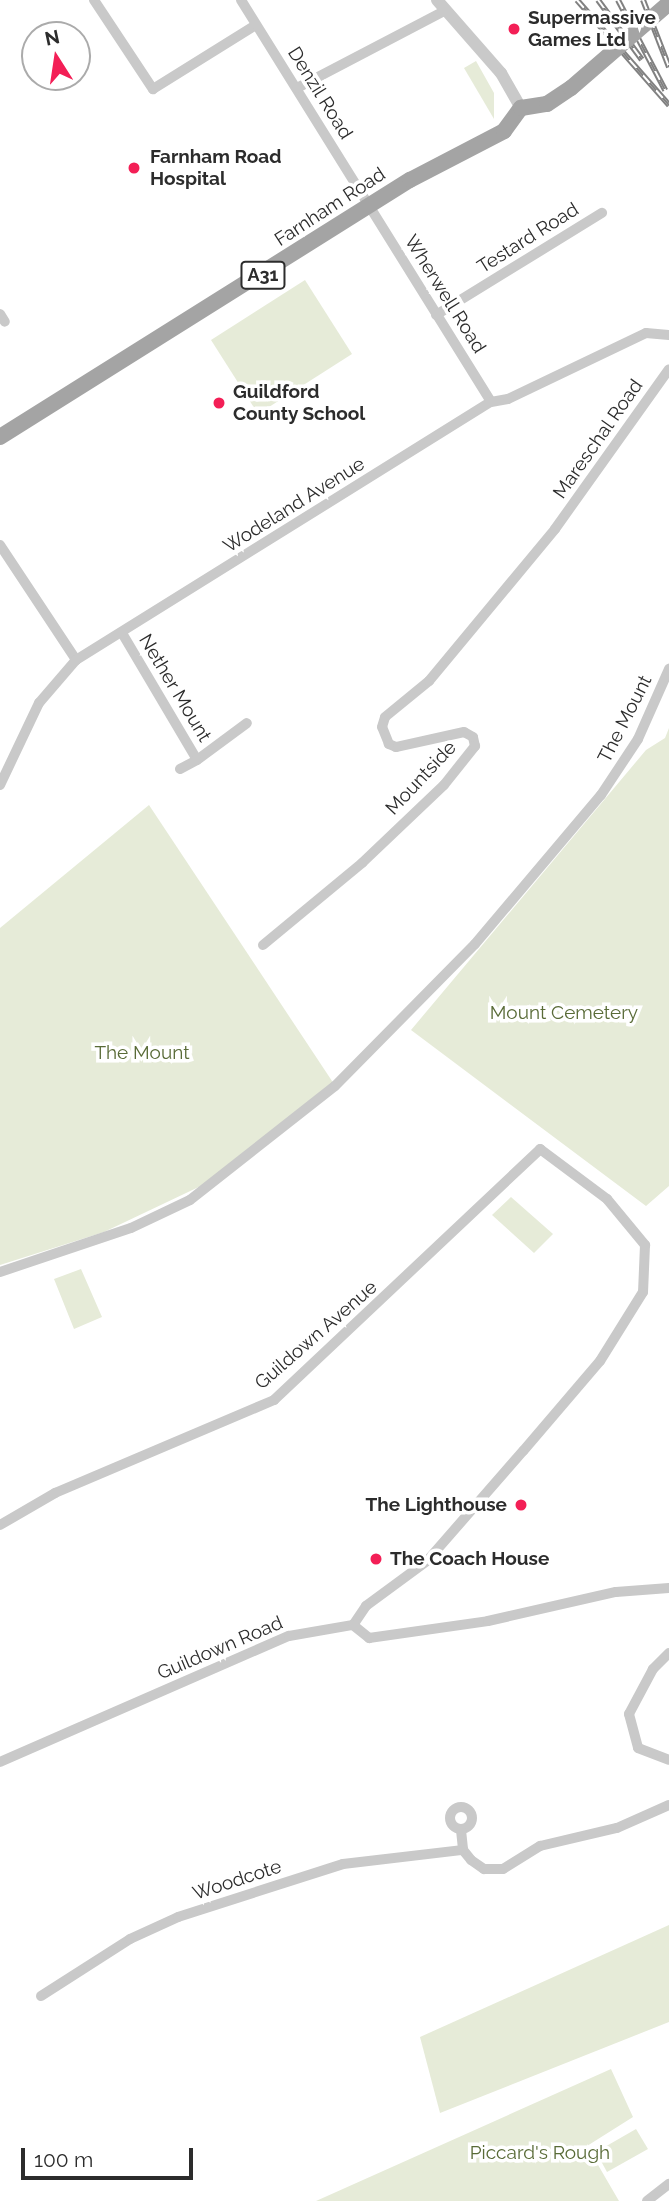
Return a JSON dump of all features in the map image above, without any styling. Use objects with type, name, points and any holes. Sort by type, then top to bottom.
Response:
[{"type":"main road","points":[[521,108],[547,104],[571,88],[669,4]]},
{"type":"main road","name":"Farnham Road","points":[[0,437],[370,205],[504,131],[521,108]]},
{"type":"street","points":[[94,0],[153,89],[256,25]]},
{"type":"street","name":"Denzil Road","points":[[241,0],[370,205]]},
{"type":"street","points":[[297,88],[441,5],[501,73],[521,108]]},
{"type":"street","name":"Wherwell Road","points":[[370,205],[491,402]]},
{"type":"street","name":"Testard Road","points":[[436,315],[602,213]]},
{"type":"street","name":"Wodeland Avenue","points":[[0,785],[39,703],[76,660],[491,402],[508,399],[646,333],[669,335]]},
{"type":"street","name":"Mareschal Road","points":[[555,529],[669,369]]},
{"type":"street","name":"Mountside","points":[[263,945],[371,855],[444,785],[475,746],[473,737],[464,732],[396,747],[389,744],[382,727],[385,717],[429,681],[555,529]]},
{"type":"street","points":[[0,545],[76,660]]},
{"type":"street","name":"Nether Mount","points":[[122,633],[197,760]]},
{"type":"street","name":"The Mount","points":[[0,1272],[131,1228],[190,1200],[335,1086],[457,964],[601,795],[638,739],[669,669]]},
{"type":"street","name":"Nether Mount","points":[[180,769],[197,760],[247,723]]},
{"type":"street","name":"Guildown Avenue","points":[[0,1525],[55,1493],[274,1400],[540,1149],[607,1199],[645,1245],[643,1292],[600,1361],[427,1561],[366,1606],[353,1625]]},
{"type":"street","name":"Guildown Road","points":[[0,1762],[289,1636],[353,1625],[369,1638],[488,1621],[616,1592],[669,1588]]},
{"type":"street","points":[[669,1653],[653,1670],[629,1714],[638,1748],[669,1760]]},
{"type":"street","points":[[461,1829],[463,1850],[484,1869],[503,1869],[540,1846],[617,1828],[669,1805]]},
{"type":"street","name":"Woodcote","points":[[41,1996],[130,1940],[178,1917],[343,1864],[463,1850]]},
{"type":"street","points":[[647,2201],[669,2184]]},
{"type":"green space","points":[[476,61],[494,93],[494,119],[464,68]]},
{"type":"green space","points":[[305,280],[352,354],[258,414],[211,340]]},
{"type":"green space","name":"Mount Cemetery","points":[[669,728],[669,1186],[646,1206],[411,1030],[646,750],[665,738]]},
{"type":"green space","name":"The Mount","points":[[149,805],[334,1084],[205,1184],[104,1232],[0,1265],[0,928]]},
{"type":"green space","points":[[511,1197],[553,1234],[534,1253],[492,1215]]},
{"type":"green space","points":[[81,1269],[102,1317],[74,1329],[54,1279]]},
{"type":"green space","points":[[669,1925],[669,2022],[440,2113],[420,2037]]},
{"type":"green space","name":"Piccard's Rough","points":[[611,2069],[633,2117],[587,2146],[619,2201],[316,2201]]},
{"type":"green space","points":[[636,2129],[648,2149],[607,2172],[596,2152]]},
{"type":"railway","points":[[577,0],[669,105]]},
{"type":"railway","points":[[598,0],[642,60]]},
{"type":"railway","points":[[618,0],[665,90]]},
{"type":"railway","points":[[643,0],[669,67]]},
{"type":"place","name":"Supermassive Games Ltd","points":[[514,29]]},
{"type":"place","name":"Farnham Road Hospital","points":[[134,168]]},
{"type":"place","name":"Guildford County School","points":[[219,403]]},
{"type":"place","name":"The Lighthouse","points":[[521,1505]]},
{"type":"place","name":"The Coach House","points":[[376,1559]]}]
